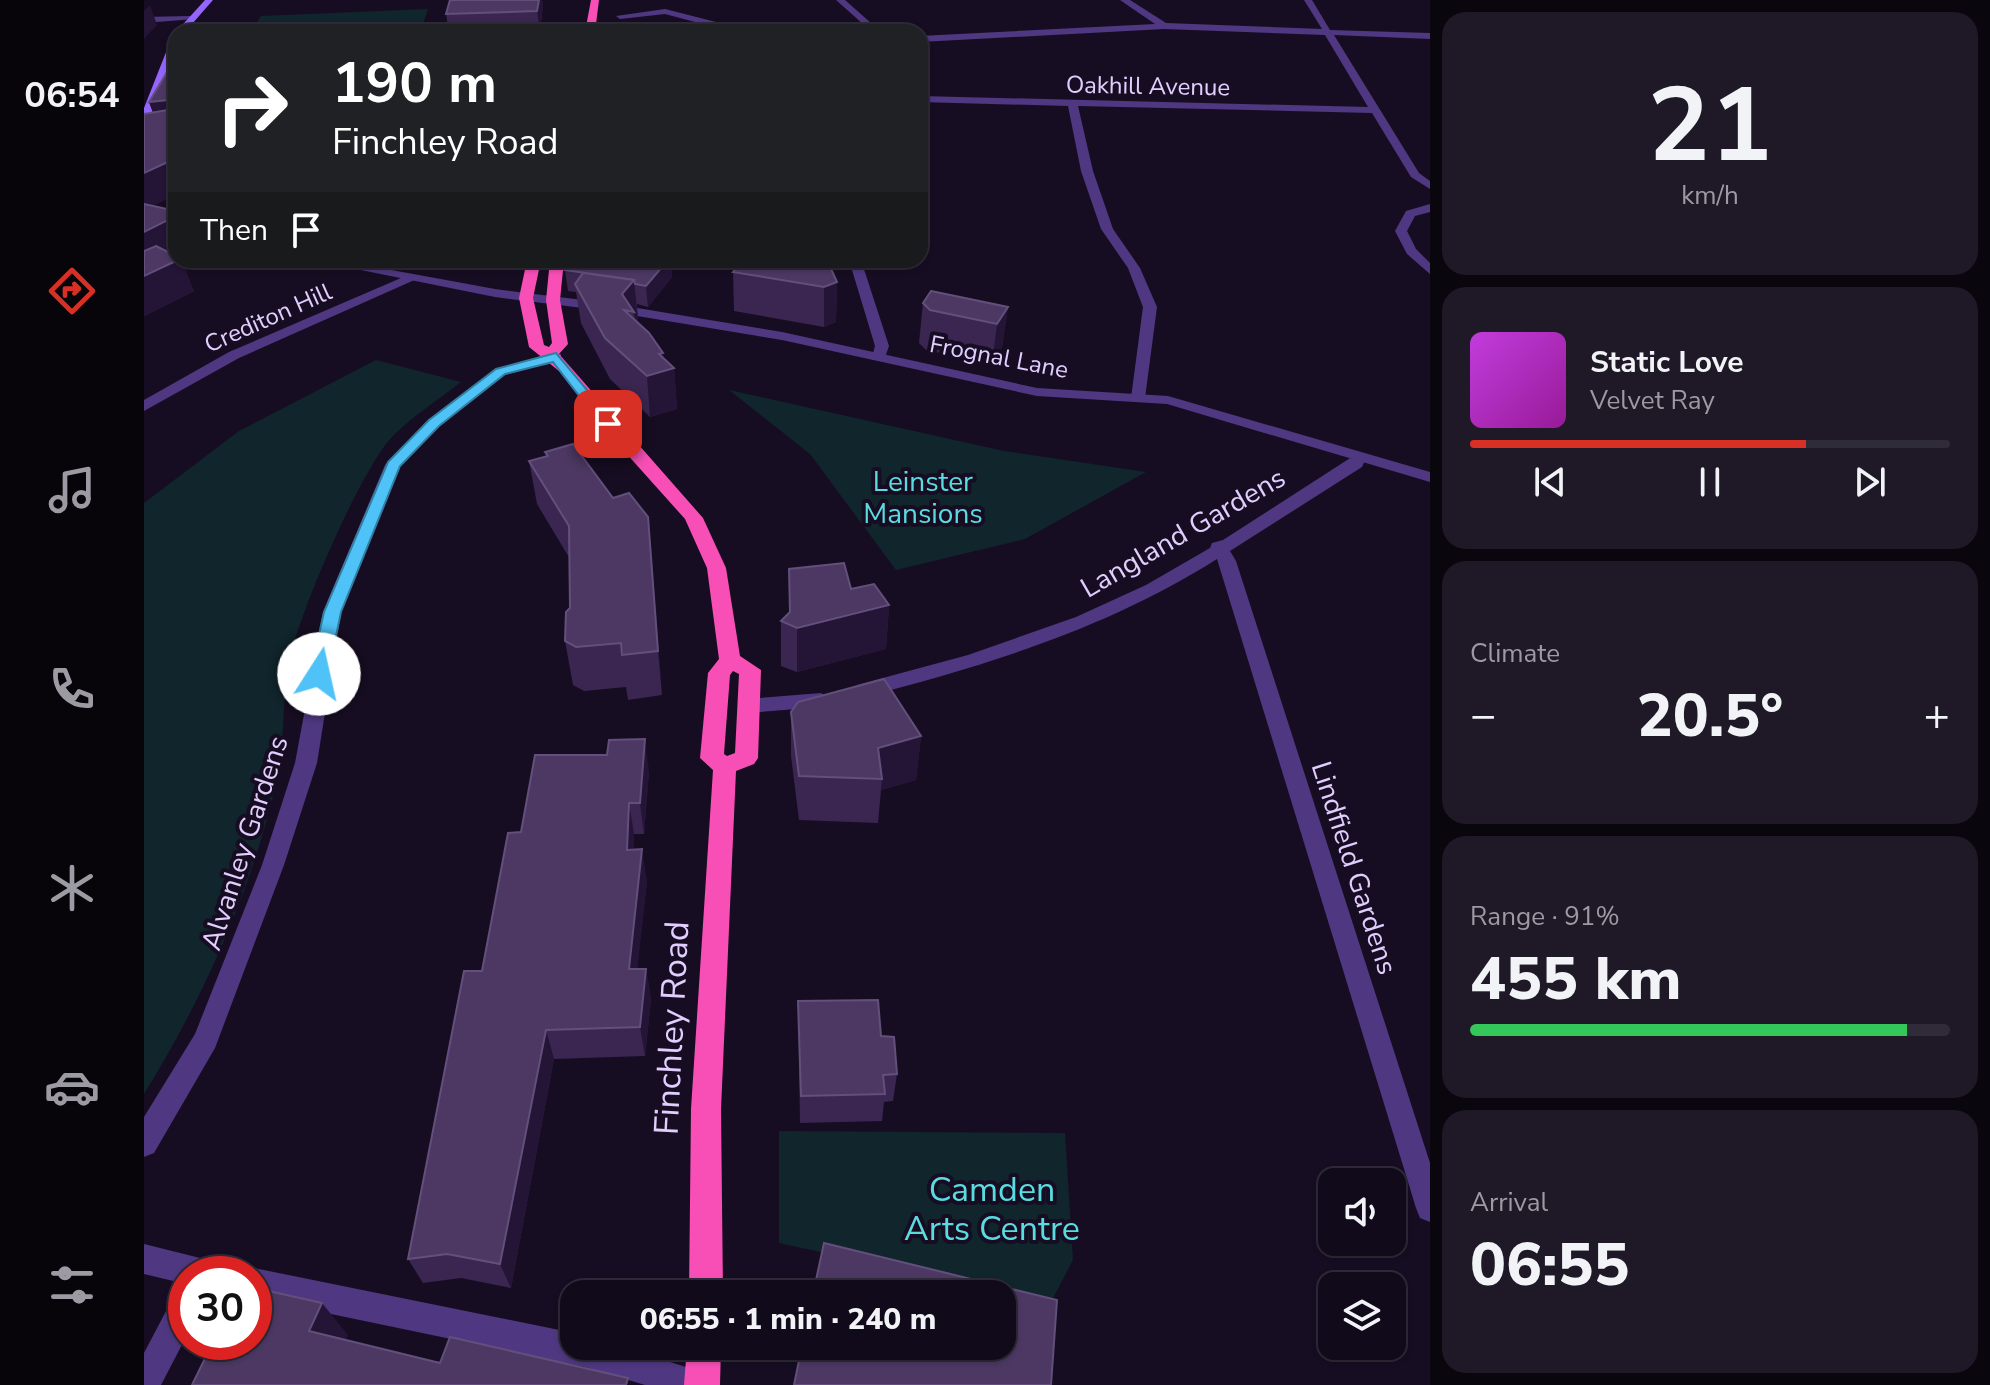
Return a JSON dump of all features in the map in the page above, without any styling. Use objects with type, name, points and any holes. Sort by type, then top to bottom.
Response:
[{"type":"highway","points":[[591,24],[595,0]]},
{"type":"highway","name":"Finchley Road","points":[[532,268],[526,298],[537,347],[554,354],[608,424],[693,517],[706,540],[727,615],[730,660],[719,673],[712,758],[725,766],[706,1109],[706,1280]]},
{"type":"highway","points":[[554,354],[560,344],[553,300],[556,268]]},
{"type":"highway","points":[[725,766],[746,758],[750,670],[730,660]]},
{"type":"highway","points":[[700,1385],[703,1360]]},
{"type":"main road","points":[[186,24],[209,0]]},
{"type":"main road","points":[[144,121],[168,61]]},
{"type":"street","points":[[209,0],[216,0]]},
{"type":"street","points":[[840,0],[868,24]]},
{"type":"street","points":[[1124,0],[1164,26]]},
{"type":"street","points":[[1308,0],[1415,175],[1430,186]]},
{"type":"street","points":[[620,16],[642,18],[671,12],[713,24]]},
{"type":"street","points":[[144,20],[190,19]]},
{"type":"street","points":[[928,39],[1164,26],[1430,36]]},
{"type":"street","name":"Oakhill Avenue","points":[[928,99],[1376,110]]},
{"type":"street","points":[[1073,105],[1087,171],[1107,229],[1134,268],[1150,307],[1138,398]]},
{"type":"street","points":[[1430,208],[1410,214],[1401,231],[1411,251],[1430,270]]},
{"type":"street","points":[[144,283],[176,268]]},
{"type":"street","name":"Frognal Lane","points":[[360,268],[526,298],[782,336],[1037,392],[1079,398],[1138,398],[1209,409],[1358,458],[1430,477]]},
{"type":"street","points":[[858,268],[882,346],[879,357]]},
{"type":"street","name":"Crediton Hill","points":[[144,406],[234,355],[413,278]]},
{"type":"street","name":"Alvanley Gardens","points":[[144,1143],[206,1040],[273,865],[306,763],[332,612],[393,465],[434,423],[500,372],[554,354]]},
{"type":"street","name":"Langland Gardens","points":[[748,706],[806,704],[956,667],[1077,626],[1155,588],[1356,464],[1358,458]]},
{"type":"street","name":"Lindfield Gardens","points":[[1218,547],[1227,561],[1430,1208]]},
{"type":"street","points":[[144,1259],[168,1265]]},
{"type":"street","points":[[272,1287],[585,1351],[700,1385]]},
{"type":"street","points":[[144,1385],[168,1339]]},
{"type":"green space","points":[[428,9],[423,24],[256,24],[261,16]]},
{"type":"green space","points":[[376,360],[461,382],[391,438],[363,481],[331,546],[294,642],[285,693],[279,768],[253,864],[205,983],[144,1094],[144,503],[239,431]]},
{"type":"green space","name":"Leinster Mansions","points":[[729,390],[1004,451],[1146,472],[1025,539],[896,570],[810,454]]},
{"type":"green space","name":"Camden Arts Centre","points":[[779,1131],[1065,1133],[1073,1260],[1051,1302],[1016,1294],[1016,1280],[950,1280],[779,1243]]},
{"type":"building","points":[[450,0],[539,0],[537,11],[446,14]]},
{"type":"building","points":[[168,71],[168,100],[149,102]]},
{"type":"building","points":[[168,110],[168,162],[144,173],[144,114]]},
{"type":"building","points":[[144,204],[168,209],[168,220],[144,232]]},
{"type":"building","points":[[156,246],[168,252],[168,265],[144,276],[144,251]]},
{"type":"building","points":[[661,268],[646,286],[635,284],[634,280],[565,270]]},
{"type":"building","points":[[736,268],[831,268],[837,282],[824,287],[733,272]]},
{"type":"building","points":[[583,273],[634,280],[622,294],[634,312],[624,310],[649,333],[663,353],[659,354],[674,368],[647,376],[605,338],[575,284]]},
{"type":"building","points":[[931,291],[1008,307],[997,324],[930,310],[923,303]]},
{"type":"building","points":[[573,444],[613,498],[629,493],[648,517],[658,651],[622,655],[621,643],[576,647],[565,641],[566,612],[570,608],[569,526],[529,461],[548,456],[545,452]]},
{"type":"building","points":[[844,563],[851,589],[874,584],[889,605],[797,628],[781,621],[790,612],[789,569]]},
{"type":"building","points":[[884,679],[921,736],[878,748],[882,779],[799,776],[791,712],[798,702]]},
{"type":"building","points":[[645,739],[640,803],[629,803],[627,850],[642,849],[629,969],[646,969],[640,1027],[546,1030],[500,1264],[447,1254],[408,1259],[464,971],[482,971],[508,833],[521,832],[535,755],[607,755],[609,740]]},
{"type":"building","points":[[878,1000],[881,1036],[894,1037],[897,1074],[883,1075],[885,1094],[801,1096],[798,1001]]},
{"type":"building","name":"Camden Arts Centre","points":[[824,1243],[975,1280],[816,1280]]},
{"type":"building","name":"Camden Arts Centre","points":[[1016,1290],[1057,1300],[1051,1385],[794,1385],[799,1360],[1016,1360]]},
{"type":"building","points":[[272,1292],[322,1303],[309,1331],[440,1363],[450,1337],[628,1378],[626,1385],[192,1385],[204,1360],[272,1360]]},
{"type":"route","points":[[319,674],[332,612],[393,465],[434,423],[500,372],[556,357],[608,424]]}]
